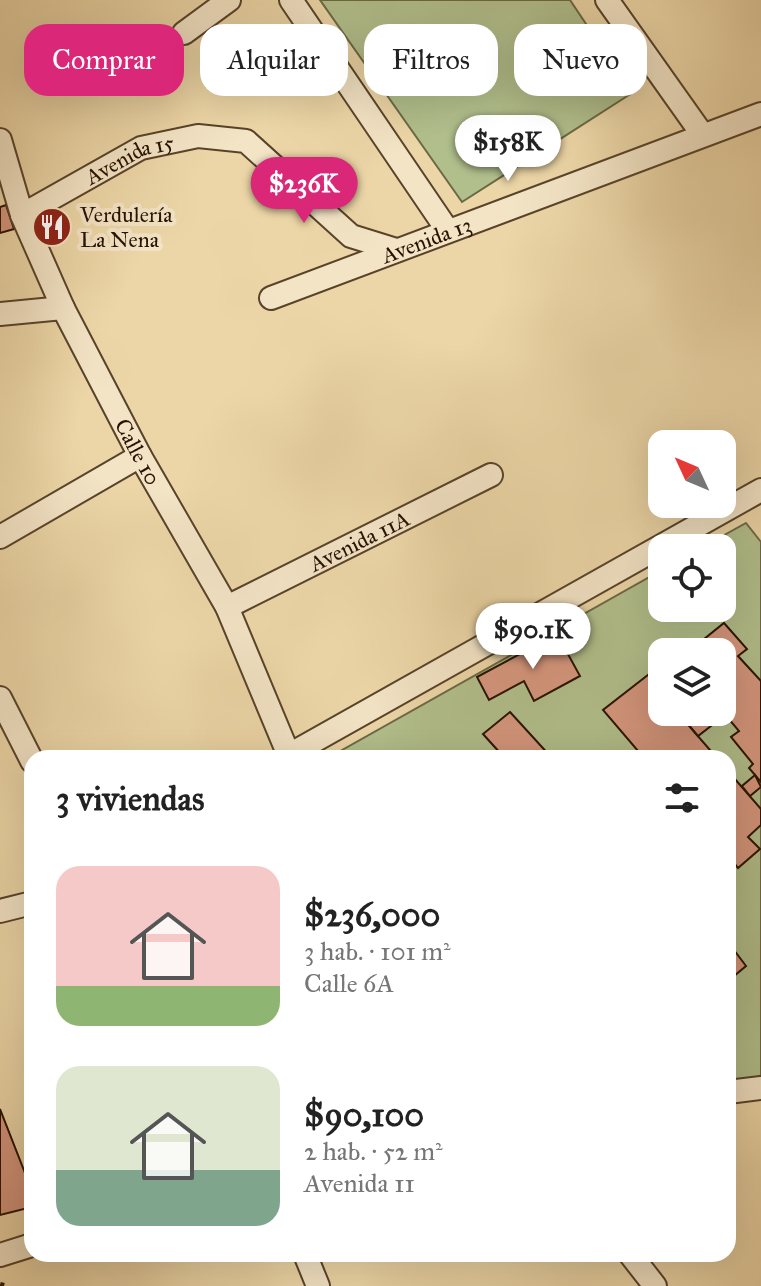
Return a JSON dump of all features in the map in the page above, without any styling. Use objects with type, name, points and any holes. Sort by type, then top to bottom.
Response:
[{"type":"street","points":[[184,33],[229,0]]},
{"type":"street","points":[[291,0],[448,231]]},
{"type":"street","points":[[607,0],[702,134]]},
{"type":"street","name":"Avenida 13","points":[[271,298],[761,114]]},
{"type":"street","name":"Avenida 15","points":[[22,215],[141,148],[198,136],[246,141],[351,236],[396,250]]},
{"type":"street","name":"Calle 10","points":[[0,140],[22,215],[63,308],[140,456],[227,607],[287,750]]},
{"type":"street","points":[[0,314],[63,308]]},
{"type":"street","points":[[0,537],[140,456]]},
{"type":"street","name":"Avenida 11A","points":[[227,607],[491,475]]},
{"type":"street","points":[[303,750],[758,498]]},
{"type":"street","points":[[0,698],[26,750]]},
{"type":"street","points":[[0,911],[24,905]]},
{"type":"street","points":[[736,1091],[761,1088]]},
{"type":"street","points":[[0,1255],[24,1248]]},
{"type":"street","points":[[308,1262],[318,1286]]},
{"type":"street","points":[[636,1262],[655,1286]]},
{"type":"green space","points":[[320,0],[570,0],[586,24],[514,24],[514,96],[627,96],[462,202],[387,96],[498,96],[498,24],[364,24],[364,63],[348,40],[348,24],[337,24]]},
{"type":"green space","points":[[746,523],[761,542],[761,1079],[736,1081],[736,750],[342,750],[648,578],[648,622],[736,622],[736,534],[726,534]]},
{"type":"building","points":[[6,205],[14,229],[0,233],[0,207]]},
{"type":"building","name":"Verdulería La Nena","points":[[58,212],[68,232],[46,243],[36,223]]},
{"type":"building","points":[[724,623],[747,649],[738,656],[761,681],[761,782],[749,768],[753,764],[731,737],[739,731],[735,726],[736,638],[705,638]]},
{"type":"building","points":[[557,634],[580,676],[534,701],[524,681],[489,700],[477,677]]},
{"type":"building","points":[[648,675],[648,726],[689,726],[710,750],[637,750],[603,710]]},
{"type":"building","points":[[510,712],[545,750],[497,750],[483,734]]},
{"type":"building","points":[[690,726],[711,726],[698,736]]},
{"type":"building","points":[[755,775],[761,787],[750,796],[742,786]]},
{"type":"building","points":[[736,780],[761,809],[761,825],[748,837],[760,849],[738,868]]},
{"type":"building","points":[[736,953],[746,966],[736,974]]},
{"type":"building","points":[[0,1109],[24,1170],[24,1209],[0,1215]]},
{"type":"railway","points":[[0,1285],[4,1286]]},
{"type":"place","name":"Verdulería La Nena","points":[[52,227]]}]
